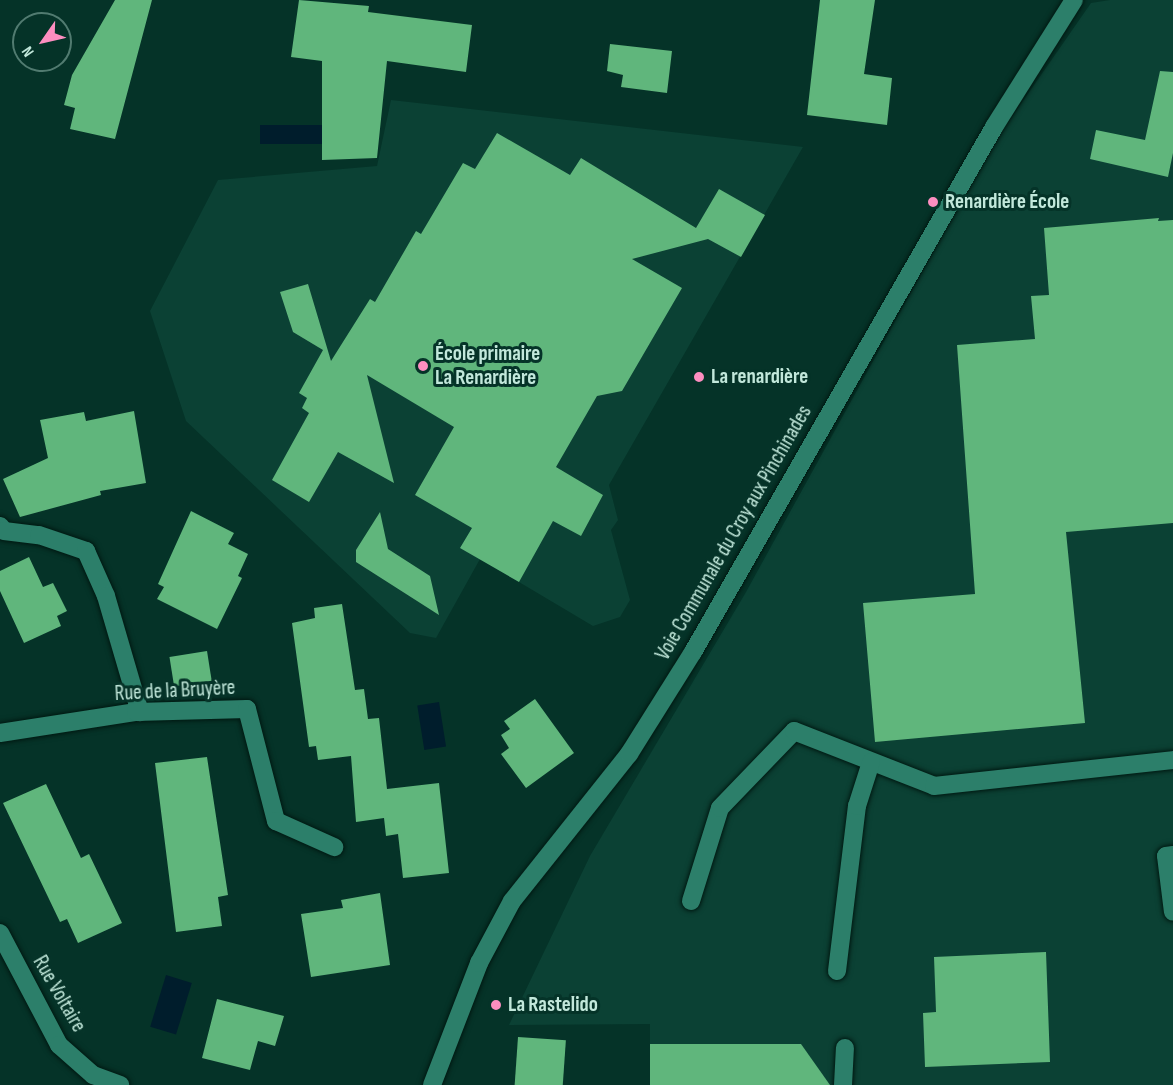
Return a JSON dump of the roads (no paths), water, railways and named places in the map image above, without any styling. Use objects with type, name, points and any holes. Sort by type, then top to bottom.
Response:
[{"type":"street","name":"Voie Communale du Croy aux Pinchinades","points":[[432,1085],[479,963],[512,901],[629,754],[693,652],[988,137],[1074,0]]},
{"type":"street","points":[[0,526],[4,531],[39,535],[86,551],[106,596],[140,712]]},
{"type":"street","name":"Rue de la Bruyère","points":[[0,733],[140,712],[247,709],[276,821],[334,847]]},
{"type":"street","points":[[690,901],[720,808],[794,731],[934,786],[1173,760]]},
{"type":"street","points":[[837,971],[857,806],[871,762]]},
{"type":"street","points":[[1173,855],[1166,856],[1173,912]]},
{"type":"street","name":"Rue Voltaire","points":[[0,933],[6,957],[59,1045],[93,1075],[120,1085]]},
{"type":"street","points":[[843,1085],[845,1048]]},
{"type":"water","points":[[260,125],[329,125],[329,144],[260,144]]},
{"type":"water","points":[[439,702],[446,746],[424,750],[417,705]]},
{"type":"water","points":[[166,975],[192,983],[176,1035],[150,1027]]},
{"type":"place","name":"Renardière École","points":[[933,202]]},
{"type":"place","name":"École primaire La Renardière","points":[[423,366]]},
{"type":"place","name":"La renardière","points":[[699,377]]},
{"type":"place","name":"La Rastelido","points":[[496,1005]]}]
